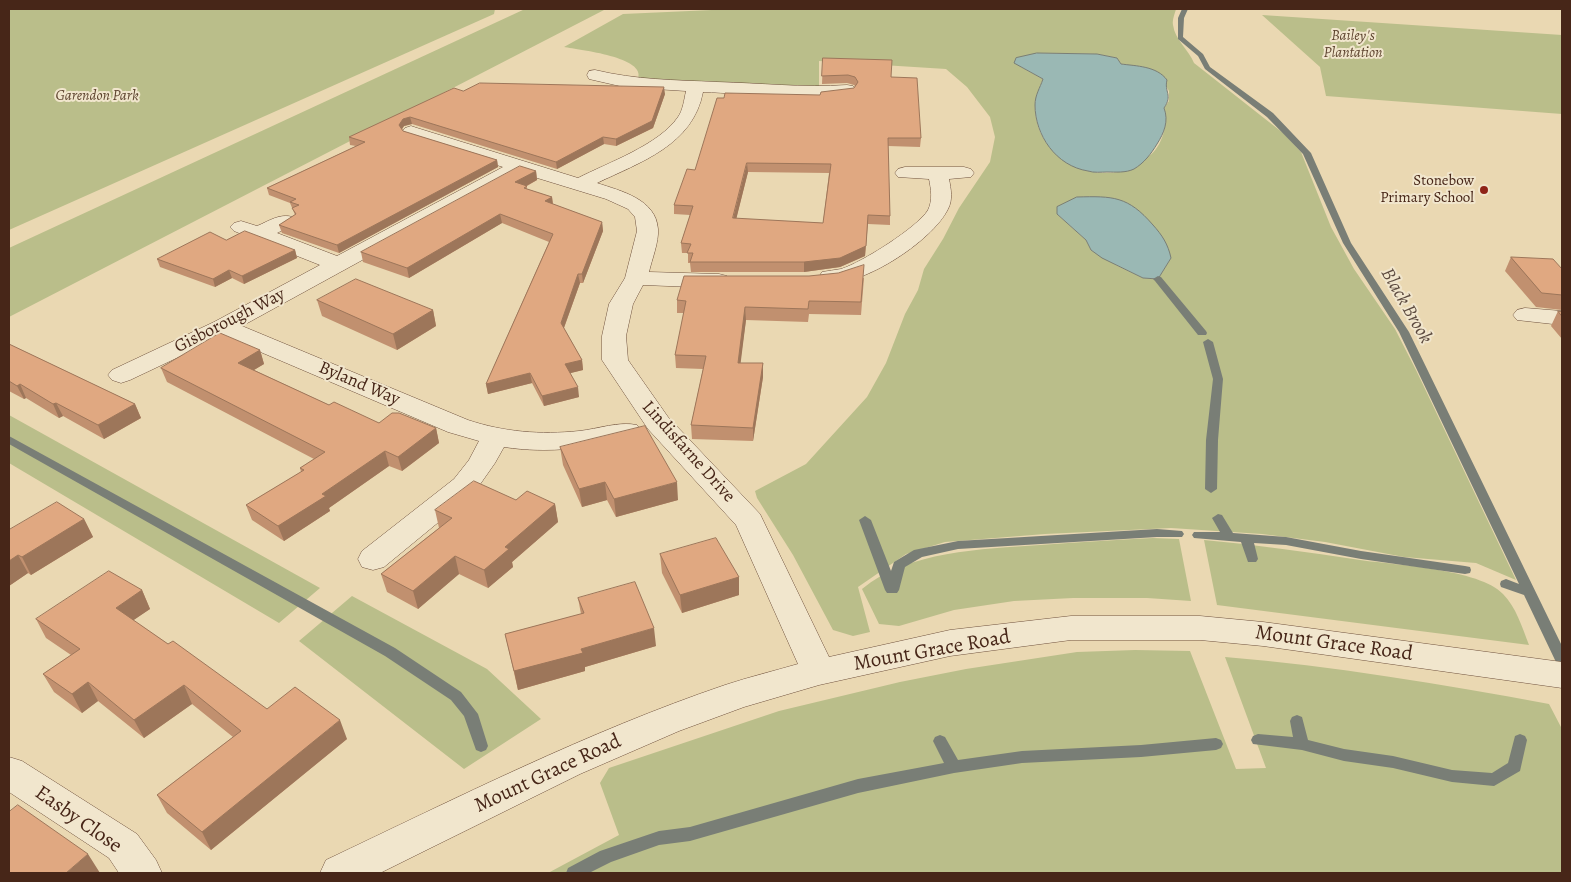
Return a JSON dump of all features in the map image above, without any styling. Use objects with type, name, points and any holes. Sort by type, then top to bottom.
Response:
[{"type":"street","points":[[604,81],[696,86],[816,96],[847,90]]},
{"type":"street","points":[[580,184],[659,143],[672,134],[684,122],[691,108],[696,86]]},
{"type":"street","name":"Lindisfarne Drive","points":[[454,127],[421,135],[517,167],[580,184],[634,205],[645,216],[648,231],[636,278],[621,304],[614,336],[615,360],[658,423],[749,521],[819,672]]},
{"type":"street","name":"Gisborough Way","points":[[121,375],[223,327],[517,167]]},
{"type":"street","points":[[905,173],[964,173]]},
{"type":"street","points":[[813,279],[845,274],[876,260],[915,235],[938,210],[942,191],[938,173]]},
{"type":"street","points":[[286,221],[249,231],[338,264]]},
{"type":"street","points":[[636,278],[741,281]]},
{"type":"street","points":[[1525,315],[1562,318]]},
{"type":"street","name":"Byland Way","points":[[223,327],[458,426],[495,437],[535,441],[595,439],[658,423]]},
{"type":"street","points":[[381,544],[435,511],[464,486],[481,463],[495,437]]},
{"type":"street","name":"Mount Grace Road","points":[[340,873],[567,764],[666,721],[737,696],[819,672],[950,643],[1071,628],[1208,628],[1562,675]]},
{"type":"street","name":"Easby Close","points":[[9,772],[123,846],[142,873]]},
{"type":"green space","name":"Garendon Park","points":[[9,9],[495,9],[494,14],[9,230]]},
{"type":"green space","points":[[525,9],[604,10],[9,317],[9,248]]},
{"type":"green space","points":[[734,9],[1176,9],[1173,21],[1174,30],[1194,63],[1283,133],[1301,152],[1331,227],[1354,269],[1395,329],[1516,580],[1476,563],[1404,557],[1325,542],[1262,534],[1171,528],[1045,534],[945,542],[906,554],[858,587],[870,632],[853,636],[833,630],[793,555],[757,498],[755,491],[806,464],[867,397],[886,363],[905,314],[918,290],[924,269],[943,239],[959,208],[990,162],[995,137],[990,117],[967,87],[946,69],[819,61],[819,86],[806,87],[638,79],[638,71],[623,60],[564,47],[623,14]],"holes":[[[1037,53],[1097,54],[1117,58],[1121,64],[1150,69],[1165,84],[1169,91],[1169,101],[1164,108],[1165,127],[1161,141],[1154,152],[1124,171],[1118,172],[1102,173],[1087,171],[1060,158],[1042,135],[1037,121],[1035,105],[1043,79],[1021,67]],[[1057,214],[1171,258],[1158,279],[1143,278],[1091,250],[1086,240]]]},
{"type":"green space","name":"Bailey's Plantation","points":[[1262,15],[1562,35],[1562,114],[1326,96],[1320,67]]},
{"type":"green space","points":[[9,415],[320,588],[279,623],[9,463]]},
{"type":"green space","points":[[1153,538],[1179,539],[1191,601],[1147,598],[1073,598],[1014,601],[954,610],[899,626],[879,624],[862,589],[880,576],[901,567],[923,559],[946,554],[994,548]]},
{"type":"green space","points":[[1204,540],[1414,566],[1476,579],[1492,586],[1508,599],[1529,645],[1217,605]]},
{"type":"green space","points":[[352,596],[487,669],[541,719],[464,769],[299,641]]},
{"type":"green space","points":[[1190,651],[1236,769],[1266,768],[1225,657],[1387,676],[1549,704],[1562,729],[1562,873],[548,873],[619,835],[600,783],[609,768],[779,711],[900,682],[966,669],[1077,652]]},
{"type":"water","points":[[1037,53],[1097,54],[1117,58],[1121,64],[1152,69],[1163,75],[1167,80],[1168,97],[1164,108],[1165,127],[1162,136],[1150,155],[1134,169],[1120,172],[1090,172],[1066,163],[1057,156],[1043,138],[1036,116],[1036,98],[1043,79],[1014,63],[1016,58]]},
{"type":"water","points":[[1077,197],[1101,197],[1119,200],[1136,208],[1144,215],[1162,236],[1171,258],[1158,279],[1143,278],[1102,258],[1091,250],[1086,240],[1057,214],[1057,207]]},
{"type":"building","points":[[823,58],[892,60],[891,77],[917,78],[921,138],[888,138],[890,216],[868,215],[866,246],[840,258],[804,262],[690,262],[693,253],[687,253],[691,244],[681,243],[693,206],[674,205],[687,169],[695,170],[717,98],[724,98],[725,93],[820,95],[821,92],[854,88],[858,82],[855,77],[848,75],[822,76]],"holes":[[[747,163],[831,164],[823,223],[733,218]]]},
{"type":"building","points":[[480,83],[664,87],[652,121],[616,139],[603,137],[556,162],[410,117],[403,119],[399,125],[403,131],[497,160],[337,245],[279,225],[296,214],[292,208],[299,205],[290,202],[296,199],[267,188],[365,142],[349,137],[454,88],[463,91]]},
{"type":"building","points":[[520,166],[536,171],[515,182],[527,186],[524,188],[552,197],[545,201],[602,222],[582,274],[578,274],[561,323],[582,360],[565,364],[578,387],[542,396],[530,373],[486,384],[553,234],[500,214],[407,268],[361,252]]},
{"type":"building","points":[[245,231],[295,250],[242,276],[229,270],[213,279],[157,259],[210,232],[226,240]]},
{"type":"building","points":[[1511,257],[1553,259],[1562,269],[1562,295],[1542,293]]},
{"type":"building","points":[[864,265],[861,302],[809,301],[808,309],[745,307],[738,363],[763,363],[753,428],[691,425],[706,356],[675,355],[686,301],[677,300],[684,276],[809,276],[838,273]]},
{"type":"building","points":[[356,279],[433,310],[393,334],[317,300]]},
{"type":"building","points":[[220,333],[260,350],[238,363],[329,405],[334,402],[379,423],[392,413],[399,413],[436,428],[398,457],[385,451],[322,494],[326,496],[278,526],[246,505],[304,470],[300,468],[325,452],[161,368]]},
{"type":"building","points":[[9,344],[135,404],[98,425],[56,403],[53,404],[20,384],[17,386],[9,381]]},
{"type":"building","points":[[645,426],[677,482],[614,499],[605,482],[579,489],[560,447]]},
{"type":"building","points":[[474,481],[516,500],[527,491],[555,504],[505,547],[509,549],[484,570],[455,556],[413,591],[381,574],[452,518],[435,510]]},
{"type":"building","points":[[57,502],[84,519],[22,557],[18,555],[9,561],[9,530]]},
{"type":"building","points":[[716,538],[739,577],[680,595],[660,554]]},
{"type":"building","points":[[109,571],[142,590],[116,608],[168,644],[173,641],[267,709],[295,687],[340,720],[202,832],[157,795],[241,731],[184,685],[134,720],[88,682],[72,694],[43,674],[80,649],[36,619]]},
{"type":"building","points":[[635,582],[654,628],[581,649],[583,653],[514,671],[505,634],[584,613],[578,598]]},
{"type":"building","points":[[18,805],[88,854],[66,873],[9,873],[9,812]]},
{"type":"waterway","name":"Black Brook","points":[[1185,9],[1181,18],[1180,38],[1201,55],[1207,68],[1270,115],[1307,153],[1347,243],[1404,332],[1562,660]]},
{"type":"waterway","points":[[1158,279],[1202,333]]},
{"type":"waterway","points":[[1208,342],[1218,379],[1212,440],[1211,489]]},
{"type":"waterway","points":[[9,439],[390,652],[456,696],[471,714],[481,746]]},
{"type":"waterway","points":[[1218,518],[1228,536]]},
{"type":"waterway","points":[[865,520],[892,590],[899,565],[918,553],[958,545],[1157,533],[1178,534]]},
{"type":"waterway","points":[[1198,535],[1246,538]]},
{"type":"waterway","points":[[1246,538],[1286,541],[1361,555],[1465,570]]},
{"type":"waterway","points":[[1246,538],[1252,559]]},
{"type":"waterway","points":[[1506,584],[1529,592]]},
{"type":"waterway","points":[[1297,721],[1302,744]]},
{"type":"waterway","points":[[1258,740],[1302,744]]},
{"type":"waterway","points":[[1302,744],[1344,755],[1393,762],[1452,776],[1494,780],[1515,767],[1520,740]]},
{"type":"waterway","points":[[940,741],[954,767]]},
{"type":"waterway","points":[[954,767],[1022,757],[1141,751],[1216,744]]},
{"type":"waterway","points":[[574,873],[606,856],[659,838],[690,834],[858,786],[954,767]]},
{"type":"place","name":"Stonebow Primary School","points":[[1484,190]]}]
